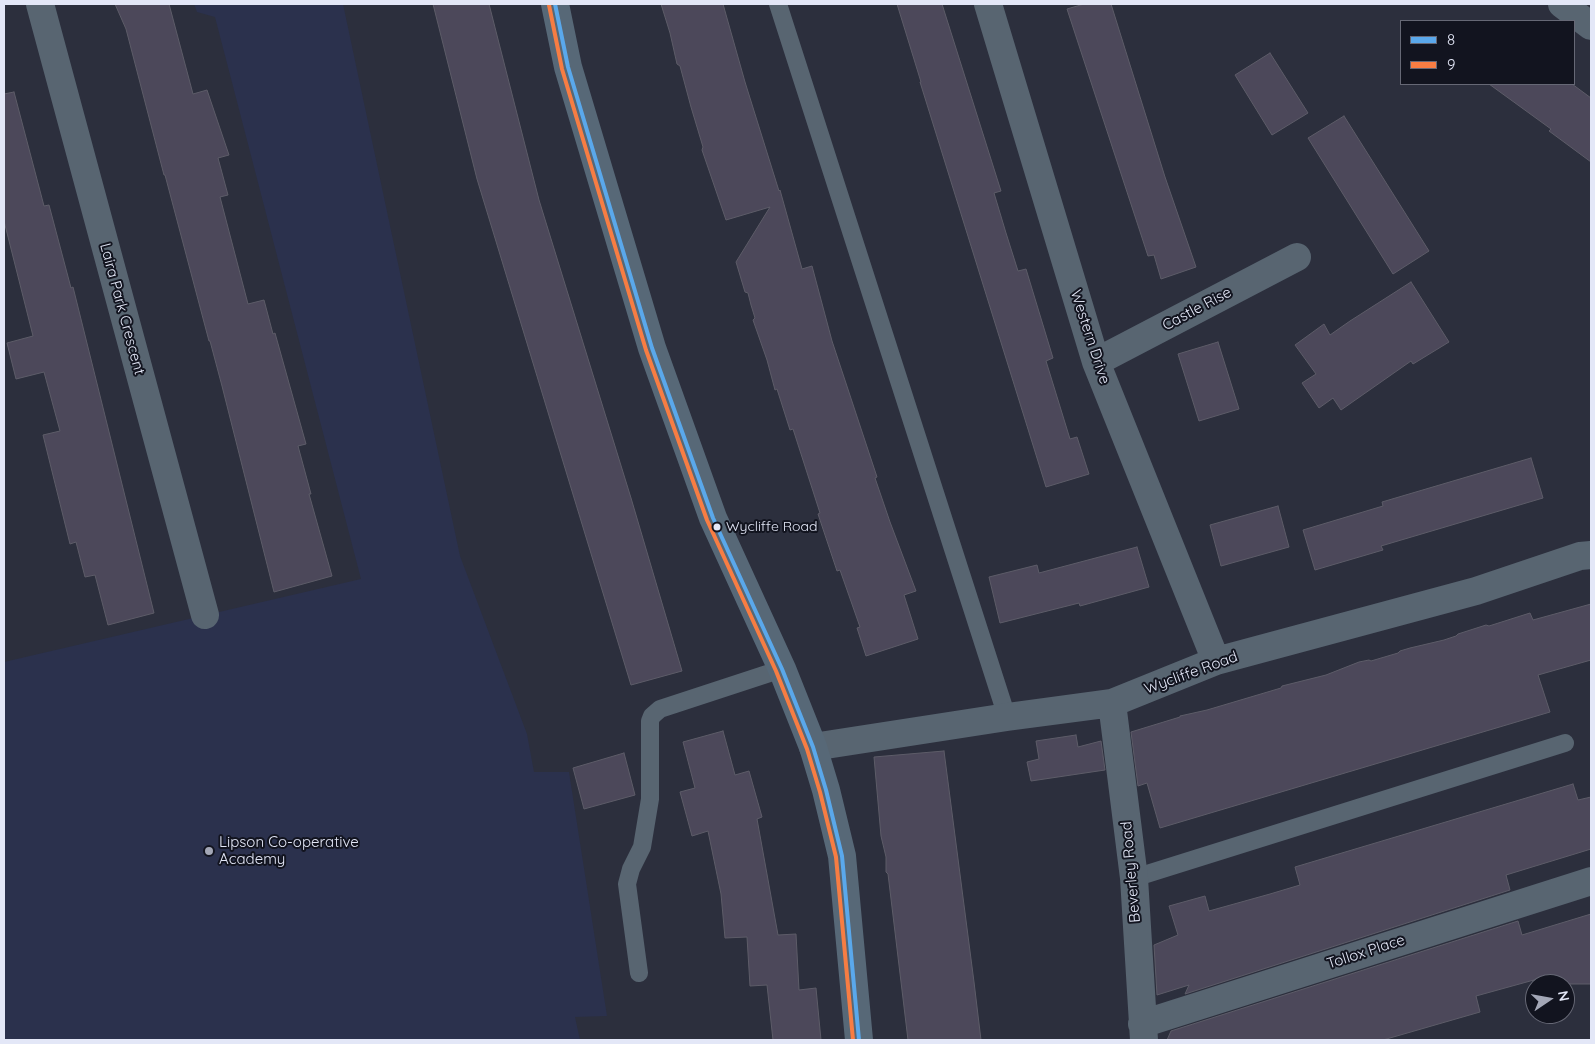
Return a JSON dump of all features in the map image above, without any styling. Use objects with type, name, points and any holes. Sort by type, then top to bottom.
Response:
[{"type":"main road","points":[[555,4],[568,67],[652,348],[713,518],[782,669],[813,747],[826,790],[842,856],[859,1040]]},
{"type":"street","name":"Laira Park Crescent","points":[[40,4],[205,615]]},
{"type":"street","name":"Western Drive","points":[[988,4],[1096,362],[1216,661]]},
{"type":"street","points":[[1562,4],[1591,26]]},
{"type":"street","name":"Castle Rise","points":[[1096,362],[1298,257]]},
{"type":"street","name":"Wycliffe Road","points":[[813,747],[1006,717],[1112,704],[1216,661],[1476,591],[1591,554]]},
{"type":"street","name":"Beverley Road","points":[[1112,704],[1134,878],[1143,1032]]},
{"type":"street","name":"Tollox Place","points":[[1143,1032],[1591,881]]},
{"type":"lane","points":[[778,4],[1006,717]]},
{"type":"lane","points":[[639,972],[626,884],[642,847],[650,799],[650,721],[652,716],[660,710],[782,669]]},
{"type":"lane","points":[[1134,878],[1565,744]]},
{"type":"shaded area","points":[[194,4],[343,4],[460,556],[527,734],[534,772],[569,772],[607,1016],[575,1017],[580,1040],[4,1040],[4,662],[361,579],[215,17],[197,12]]},
{"type":"building","points":[[115,4],[169,4],[193,94],[207,90],[229,155],[218,158],[228,195],[220,197],[248,304],[264,300],[273,334],[275,333],[306,444],[298,446],[311,494],[309,494],[332,576],[274,592],[222,386],[126,29]]},
{"type":"building","points":[[433,4],[489,4],[539,200],[682,671],[631,685],[477,179]]},
{"type":"building","points":[[661,4],[723,4],[802,269],[812,266],[832,341],[877,477],[875,478],[916,591],[904,595],[918,639],[866,656],[857,628],[860,627],[840,570],[837,571],[793,429],[790,430],[777,389],[775,390],[753,320],[755,318],[748,293],[745,292],[736,262],[770,207],[726,220],[702,150],[703,147],[680,66],[677,64]]},
{"type":"building","points":[[897,4],[942,4],[1001,191],[994,193],[1006,233],[1018,271],[1026,269],[1053,358],[1046,361],[1070,439],[1077,437],[1089,474],[1046,487]]},
{"type":"building","points":[[1084,4],[1111,4],[1165,177],[1196,267],[1161,279],[1154,255],[1148,256],[1067,9]]},
{"type":"building","points":[[1270,53],[1308,113],[1272,135],[1235,75]]},
{"type":"building","points":[[1490,85],[1573,85],[1591,98],[1591,162],[1549,131],[1551,129]]},
{"type":"building","points":[[14,92],[44,206],[49,205],[71,288],[73,287],[154,613],[108,625],[95,575],[85,577],[76,542],[70,544],[43,435],[60,431],[44,372],[16,379],[7,343],[33,336],[4,221],[4,94]]},
{"type":"building","points":[[1344,116],[1429,251],[1393,274],[1308,138]]},
{"type":"building","points":[[1411,282],[1449,342],[1413,364],[1411,361],[1341,410],[1333,398],[1319,408],[1302,383],[1316,374],[1295,345],[1324,324],[1330,335]]},
{"type":"building","points":[[1218,342],[1239,409],[1199,421],[1178,354]]},
{"type":"building","points":[[1531,458],[1543,498],[1381,546],[1383,550],[1315,570],[1303,530],[1383,506],[1382,502]]},
{"type":"building","points":[[1278,506],[1289,547],[1221,566],[1210,525]]},
{"type":"building","points":[[1137,547],[1149,587],[1080,606],[1079,603],[1000,623],[989,577],[1037,565],[1039,573]]},
{"type":"building","points":[[1591,604],[1591,660],[1538,675],[1550,712],[1160,828],[1147,783],[1138,786],[1131,732],[1180,716],[1281,688],[1282,686],[1326,675],[1359,662],[1371,661],[1410,648],[1444,640],[1486,625],[1489,626],[1530,613],[1533,620]]},
{"type":"building","points":[[723,731],[735,775],[749,771],[762,817],[757,819],[778,935],[796,934],[799,990],[816,988],[821,1040],[773,1040],[767,985],[750,986],[747,937],[725,938],[721,894],[708,831],[692,836],[680,792],[695,788],[683,742]]},
{"type":"building","points":[[1076,735],[1078,747],[1101,741],[1105,770],[1031,781],[1027,762],[1039,759],[1036,741]]},
{"type":"building","points":[[944,751],[981,1040],[908,1040],[888,874],[886,872],[886,857],[881,836],[874,757]]},
{"type":"building","points":[[624,753],[635,795],[584,809],[573,768]]},
{"type":"building","points":[[1573,784],[1578,800],[1591,797],[1591,849],[1506,875],[1510,890],[1185,994],[1189,985],[1157,995],[1154,945],[1178,935],[1169,906],[1205,896],[1209,911],[1300,885],[1295,867]]},
{"type":"building","points":[[1591,914],[1591,984],[1575,984],[1575,974],[1525,974],[1525,982],[1476,996],[1480,1012],[1383,1040],[1167,1040],[1171,1031],[1518,921],[1522,935]]},
{"type":"transit line","name":"8","points":[[555,4],[568,67],[652,348],[713,518],[782,669],[813,747],[826,790],[842,856],[859,1040]]},
{"type":"transit line","name":"9","points":[[549,5],[562,69],[646,350],[707,520],[776,671],[807,749],[820,792],[836,857],[853,1040]]},
{"type":"place","name":"Wycliffe Road","points":[[717,527]]},
{"type":"place","name":"Lipson Co-operative Academy","points":[[209,851]]}]
